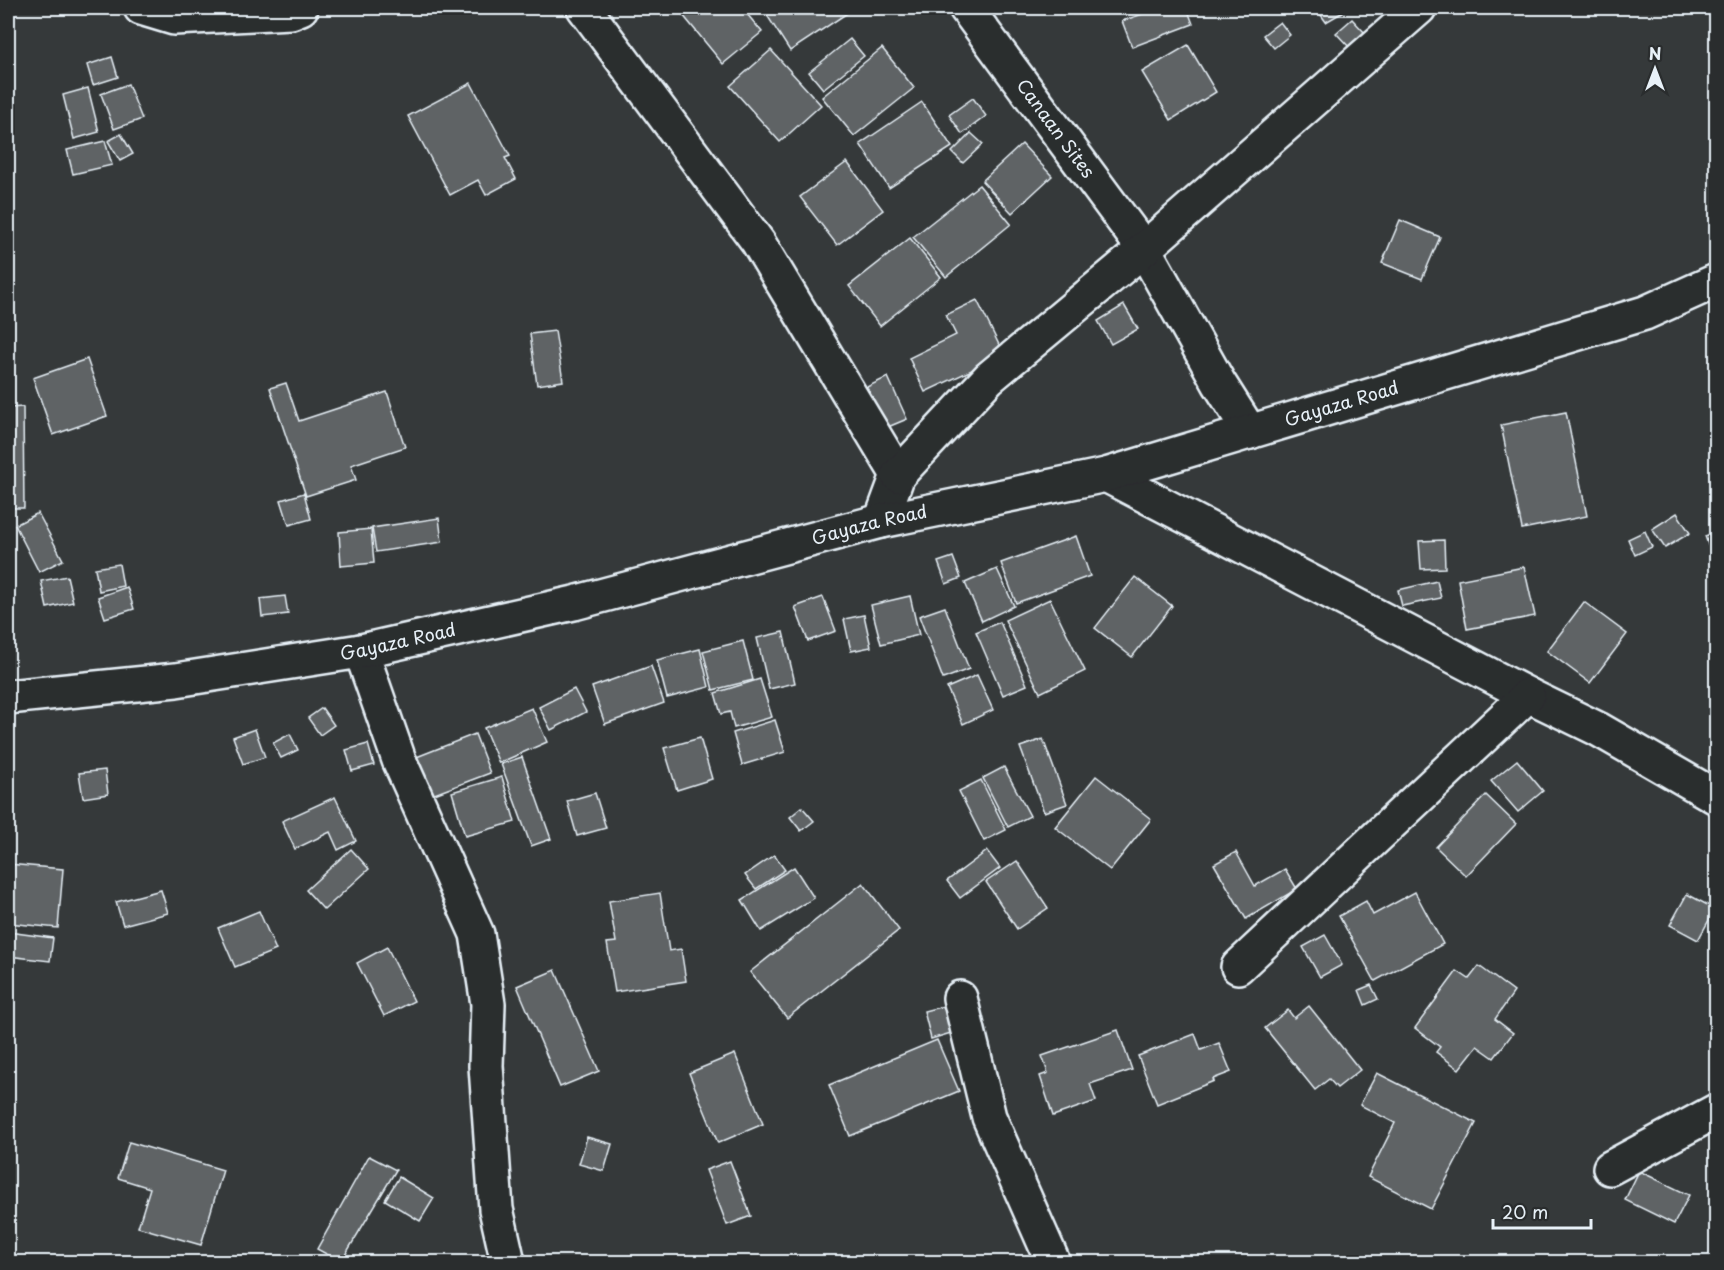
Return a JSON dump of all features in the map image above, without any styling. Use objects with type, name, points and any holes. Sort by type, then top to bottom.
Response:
[{"type":"street","points":[[141,8],[174,18],[291,12],[301,8]]},
{"type":"street","points":[[584,8],[758,242],[898,475]]},
{"type":"street","name":"Canaan Sites","points":[[966,8],[1144,249],[1219,383],[1250,432]]},
{"type":"street","points":[[881,521],[898,475],[989,378],[1144,249],[1419,8]]},
{"type":"street","name":"Gayaza Road","points":[[8,697],[176,680],[361,651],[574,603],[881,521],[1106,475],[1645,313],[1716,281]]},
{"type":"street","points":[[1106,475],[1528,695],[1598,729],[1716,797]]},
{"type":"street","points":[[361,651],[399,760],[477,934],[488,1004],[486,1066],[496,1209],[508,1263]]},
{"type":"street","points":[[1238,967],[1528,695]]},
{"type":"street","points":[[960,998],[989,1117],[1053,1263]]},
{"type":"street","points":[[1610,1168],[1716,1111]]},
{"type":"building","points":[[742,8],[762,32],[723,64],[678,9]]},
{"type":"building","points":[[855,8],[790,51],[763,9]]},
{"type":"building","points":[[1160,8],[1187,8],[1193,24],[1132,47],[1122,21]]},
{"type":"building","points":[[1316,8],[1350,8],[1326,22]]},
{"type":"building","points":[[1352,19],[1365,33],[1350,48],[1336,33]]},
{"type":"building","points":[[1280,22],[1290,35],[1274,48],[1263,35]]},
{"type":"building","points":[[850,39],[864,56],[823,89],[809,72]]},
{"type":"building","points":[[1188,45],[1216,92],[1171,120],[1142,72]]},
{"type":"building","points":[[882,48],[914,88],[854,136],[822,97]]},
{"type":"building","points":[[771,50],[821,105],[780,142],[730,86]]},
{"type":"building","points":[[112,57],[118,77],[93,85],[87,65]]},
{"type":"building","points":[[471,83],[510,156],[505,158],[516,179],[486,195],[478,180],[450,195],[408,116]]},
{"type":"building","points":[[128,84],[142,119],[114,129],[101,94]]},
{"type":"building","points":[[88,88],[99,132],[74,139],[63,95]]},
{"type":"building","points":[[973,98],[986,116],[962,134],[949,115]]},
{"type":"building","points":[[922,102],[952,147],[889,188],[860,144]]},
{"type":"building","points":[[971,133],[983,144],[963,163],[952,152]]},
{"type":"building","points":[[121,134],[133,154],[120,161],[108,141]]},
{"type":"building","points":[[105,141],[112,165],[73,174],[67,150]]},
{"type":"building","points":[[1022,144],[1052,176],[1012,213],[982,181]]},
{"type":"building","points":[[847,162],[883,210],[837,245],[800,197]]},
{"type":"building","points":[[979,185],[1011,224],[946,277],[913,237]]},
{"type":"building","points":[[1400,220],[1440,237],[1422,279],[1382,263]]},
{"type":"building","points":[[910,238],[941,277],[880,326],[849,286]]},
{"type":"building","points":[[977,300],[1004,355],[925,392],[909,358],[956,335],[946,315]]},
{"type":"building","points":[[1124,305],[1138,329],[1111,344],[1098,321]]},
{"type":"building","points":[[555,331],[563,381],[537,385],[530,334]]},
{"type":"building","points":[[87,359],[107,416],[53,435],[33,378]]},
{"type":"building","points":[[888,377],[907,419],[876,432],[858,391]]},
{"type":"building","points":[[286,383],[299,421],[387,392],[405,447],[351,465],[356,480],[306,496],[270,388]]},
{"type":"building","points":[[23,407],[24,508],[8,508],[8,408]]},
{"type":"building","points":[[1566,412],[1587,516],[1522,529],[1501,425]]},
{"type":"building","points":[[304,493],[311,519],[289,525],[281,500]]},
{"type":"building","points":[[38,513],[63,560],[39,572],[15,525]]},
{"type":"building","points":[[1677,513],[1690,533],[1665,548],[1652,529]]},
{"type":"building","points":[[439,518],[442,542],[376,552],[372,528]]},
{"type":"building","points":[[371,529],[374,563],[341,566],[339,532]]},
{"type":"building","points":[[1645,531],[1652,547],[1635,555],[1628,539]]},
{"type":"building","points":[[1716,532],[1716,561],[1714,562],[1705,536]]},
{"type":"building","points":[[1076,536],[1090,576],[1016,603],[1001,563]]},
{"type":"building","points":[[1444,540],[1445,568],[1421,569],[1419,541]]},
{"type":"building","points":[[953,557],[961,578],[946,584],[938,562]]},
{"type":"building","points":[[119,564],[123,586],[99,591],[95,568]]},
{"type":"building","points":[[1524,567],[1535,616],[1467,629],[1458,580]]},
{"type":"building","points":[[997,569],[1014,606],[982,621],[965,583]]},
{"type":"building","points":[[67,576],[73,602],[47,608],[41,581]]},
{"type":"building","points":[[1135,577],[1172,606],[1132,657],[1095,628]]},
{"type":"building","points":[[1437,581],[1441,598],[1402,606],[1398,590]]},
{"type":"building","points":[[127,587],[134,609],[105,618],[98,597]]},
{"type":"building","points":[[285,596],[288,614],[262,617],[260,599]]},
{"type":"building","points":[[910,596],[919,635],[881,644],[871,605]]},
{"type":"building","points":[[823,597],[836,631],[808,641],[795,607]]},
{"type":"building","points":[[1050,599],[1085,671],[1040,693],[1005,620]]},
{"type":"building","points":[[1584,602],[1627,634],[1590,683],[1547,651]]},
{"type":"building","points":[[945,607],[969,669],[943,679],[919,616]]},
{"type":"building","points":[[864,615],[871,647],[851,651],[844,619]]},
{"type":"building","points":[[1000,622],[1027,685],[1003,695],[976,632]]},
{"type":"building","points":[[783,632],[795,683],[769,689],[757,638]]},
{"type":"building","points":[[743,641],[753,680],[713,690],[703,651]]},
{"type":"building","points":[[700,649],[709,687],[667,698],[657,660]]},
{"type":"building","points":[[651,666],[664,703],[605,724],[592,687]]},
{"type":"building","points":[[977,675],[993,710],[963,724],[947,688]]},
{"type":"building","points":[[760,679],[772,717],[734,728],[730,712],[721,714],[715,693]]},
{"type":"building","points":[[574,689],[586,712],[551,730],[539,707]]},
{"type":"building","points":[[322,708],[334,725],[320,735],[308,718]]},
{"type":"building","points":[[532,708],[547,742],[499,763],[484,728]]},
{"type":"building","points":[[775,720],[785,752],[742,765],[733,733]]},
{"type":"building","points":[[255,729],[265,757],[243,764],[233,737]]},
{"type":"building","points":[[290,734],[298,750],[281,758],[273,743]]},
{"type":"building","points":[[475,734],[490,773],[424,798],[409,760]]},
{"type":"building","points":[[700,738],[712,779],[677,790],[664,748]]},
{"type":"building","points":[[1043,739],[1067,804],[1044,812],[1020,747]]},
{"type":"building","points":[[368,744],[374,765],[352,771],[346,750]]},
{"type":"building","points":[[522,757],[551,839],[531,846],[501,764]]},
{"type":"building","points":[[1517,760],[1543,791],[1518,812],[1491,781]]},
{"type":"building","points":[[1004,767],[1030,816],[1008,827],[983,778]]},
{"type":"building","points":[[105,770],[108,794],[83,798],[79,773]]},
{"type":"building","points":[[1096,776],[1151,819],[1110,870],[1055,827]]},
{"type":"building","points":[[502,777],[515,822],[465,836],[452,792]]},
{"type":"building","points":[[981,780],[1006,830],[984,841],[959,791]]},
{"type":"building","points":[[595,793],[606,828],[577,836],[567,801]]},
{"type":"building","points":[[1486,795],[1516,824],[1466,876],[1436,847]]},
{"type":"building","points":[[335,797],[356,841],[338,850],[330,832],[295,849],[282,821]]},
{"type":"building","points":[[802,807],[814,821],[801,831],[790,817]]},
{"type":"building","points":[[351,849],[369,869],[324,910],[306,890]]},
{"type":"building","points":[[987,851],[1000,868],[960,898],[947,881]]},
{"type":"building","points":[[1236,852],[1255,886],[1285,869],[1297,889],[1246,919],[1214,864]]},
{"type":"building","points":[[774,855],[785,870],[756,889],[745,875]]},
{"type":"building","points":[[1017,861],[1048,908],[1017,929],[986,882]]},
{"type":"building","points":[[8,864],[63,869],[58,928],[8,923]]},
{"type":"building","points":[[794,867],[814,898],[761,931],[742,900]]},
{"type":"building","points":[[863,883],[899,930],[787,1018],[750,972]]},
{"type":"building","points":[[161,890],[168,913],[123,925],[116,902]]},
{"type":"building","points":[[1415,892],[1443,944],[1375,981],[1339,916],[1366,901],[1373,915]]},
{"type":"building","points":[[660,893],[669,951],[681,949],[686,981],[615,992],[607,943],[616,942],[609,901]]},
{"type":"building","points":[[1687,894],[1715,909],[1698,940],[1670,925]]},
{"type":"building","points":[[259,911],[276,950],[235,967],[218,928]]},
{"type":"building","points":[[8,932],[53,938],[50,961],[8,956]]},
{"type":"building","points":[[1325,935],[1342,965],[1320,977],[1303,947]]},
{"type":"building","points":[[387,947],[414,1001],[384,1016],[357,963]]},
{"type":"building","points":[[1479,966],[1514,992],[1495,1019],[1513,1033],[1494,1058],[1477,1046],[1459,1069],[1436,1052],[1440,1047],[1415,1028],[1457,971],[1469,979]]},
{"type":"building","points":[[555,970],[599,1071],[560,1087],[517,986]]},
{"type":"building","points":[[1371,985],[1378,999],[1365,1005],[1359,990]]},
{"type":"building","points":[[944,1006],[951,1033],[931,1039],[924,1011]]},
{"type":"building","points":[[1309,1006],[1360,1070],[1337,1088],[1329,1079],[1315,1090],[1265,1028],[1288,1010],[1294,1018]]},
{"type":"building","points":[[1118,1030],[1132,1070],[1090,1084],[1096,1101],[1053,1116],[1040,1076],[1048,1073],[1042,1056]]},
{"type":"building","points":[[1195,1034],[1201,1050],[1219,1043],[1231,1072],[1157,1104],[1138,1056]]},
{"type":"building","points":[[937,1040],[959,1091],[850,1136],[829,1085]]},
{"type":"building","points":[[735,1054],[763,1124],[718,1143],[689,1073]]},
{"type":"building","points":[[1377,1073],[1476,1123],[1431,1209],[1368,1177],[1395,1123],[1360,1105]]},
{"type":"building","points":[[587,1137],[612,1144],[604,1171],[579,1164]]},
{"type":"building","points":[[129,1142],[223,1170],[201,1245],[138,1227],[150,1188],[118,1178]]},
{"type":"building","points":[[369,1156],[396,1170],[341,1262],[317,1249]]},
{"type":"building","points":[[730,1161],[751,1216],[727,1225],[706,1170]]},
{"type":"building","points":[[1639,1171],[1689,1195],[1674,1224],[1625,1200]]},
{"type":"building","points":[[399,1177],[434,1198],[420,1221],[385,1200]]},
{"type":"building","points":[[1716,1209],[1716,1223],[1710,1213]]}]
